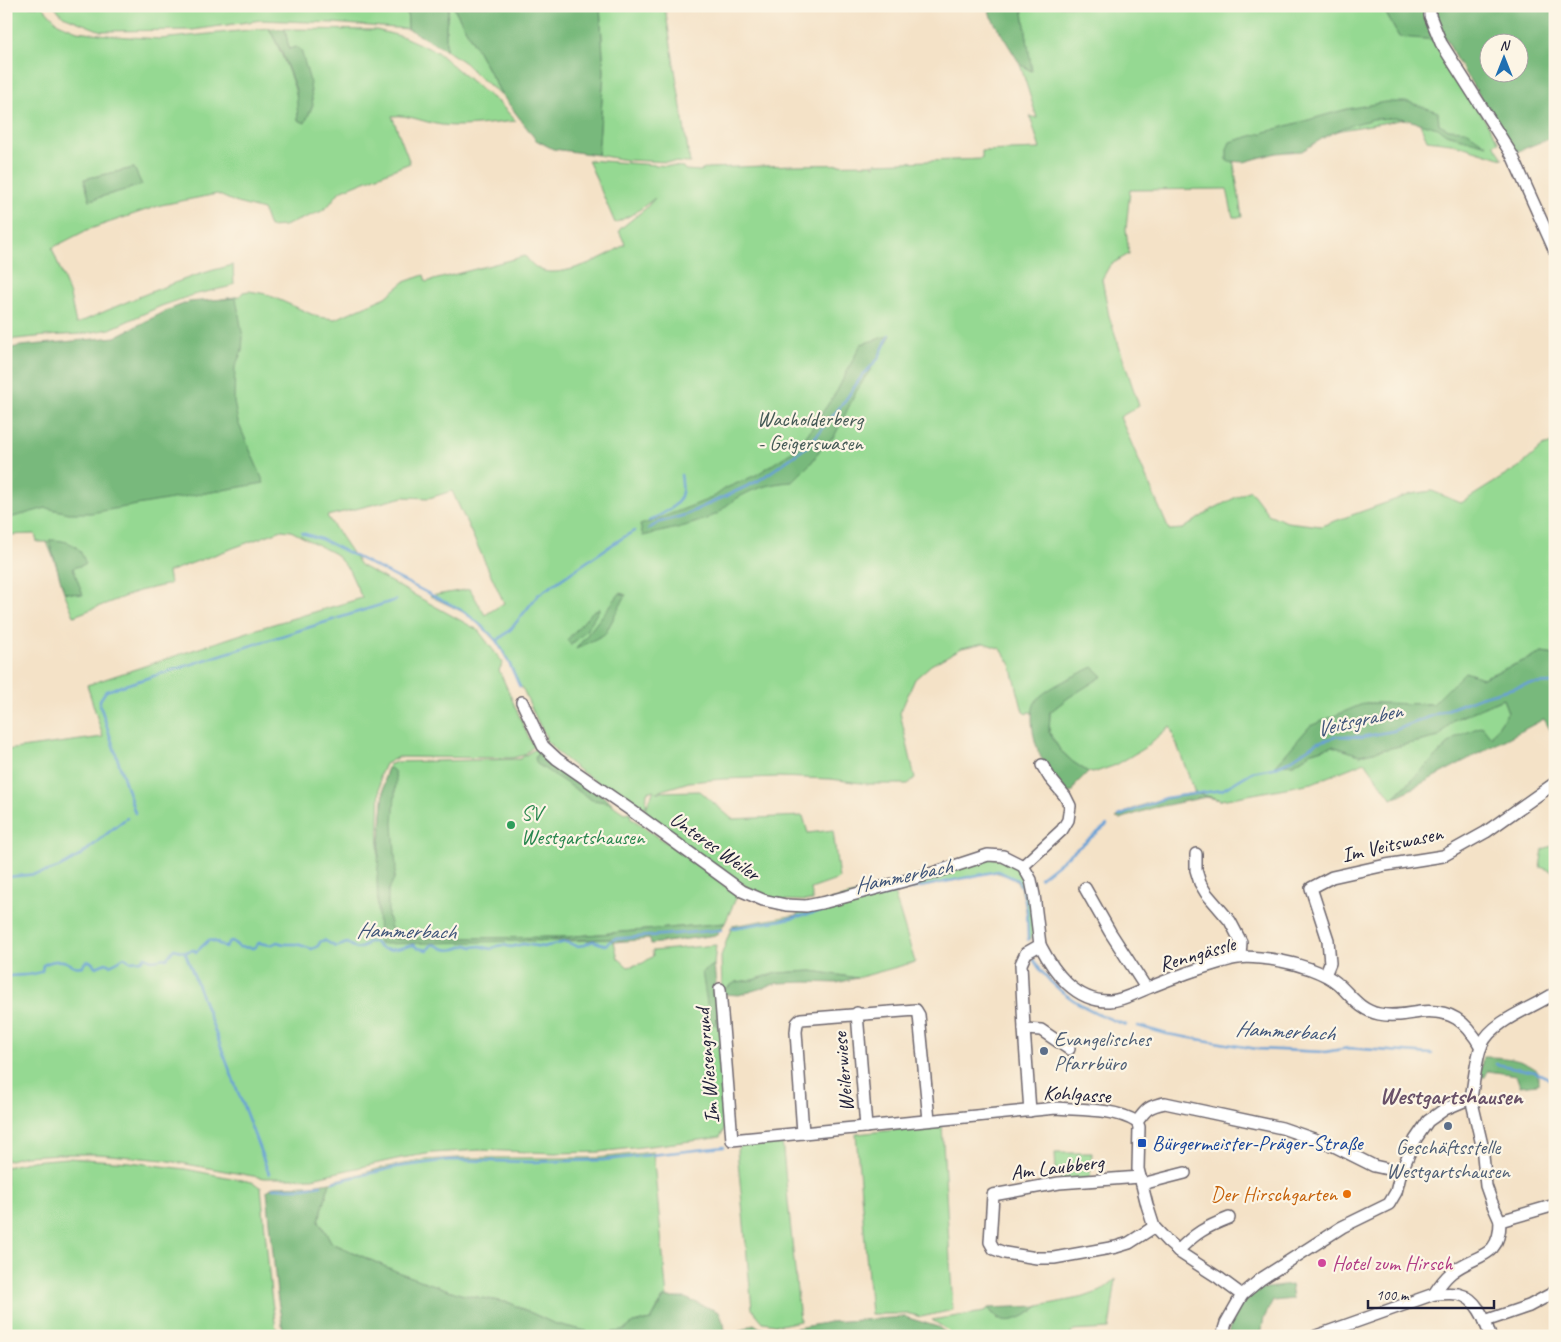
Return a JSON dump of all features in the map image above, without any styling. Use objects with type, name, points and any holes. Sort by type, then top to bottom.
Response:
[{"type":"street","points":[[1430,6],[1430,16],[1441,43],[1512,155],[1555,251]]},
{"type":"street","name":"Unteres Weiler","points":[[522,702],[543,746],[557,759],[742,891],[763,900],[786,905],[806,906],[826,902],[930,874],[988,855],[1003,856],[1023,866]]},
{"type":"street","points":[[1030,1110],[1024,1029],[1022,964],[1026,953],[1040,945],[1031,880],[1023,866],[1062,830],[1068,820],[1070,806],[1065,796],[1042,765]]},
{"type":"street","name":"Im Veitswasen","points":[[1325,975],[1330,963],[1328,940],[1311,888],[1332,877],[1386,865],[1443,856],[1486,832],[1555,783]]},
{"type":"street","points":[[1196,854],[1196,870],[1200,883],[1230,921],[1241,942],[1240,957]]},
{"type":"street","points":[[1085,888],[1110,932],[1146,988]]},
{"type":"street","name":"Renngässle","points":[[1040,945],[1049,963],[1060,978],[1076,991],[1092,998],[1110,1001],[1130,996],[1193,970],[1240,957],[1281,961],[1325,975],[1337,983],[1362,1008],[1378,1014],[1399,1016],[1421,1012],[1440,1013],[1462,1021],[1472,1031],[1481,1046]]},
{"type":"street","name":"Im Wiesengrund","points":[[720,989],[732,1140]]},
{"type":"street","points":[[1434,1294],[1440,1284],[1452,1272],[1491,1251],[1498,1242],[1500,1233],[1500,1221],[1486,1186],[1482,1145],[1471,1098],[1481,1046],[1486,1037],[1496,1027],[1555,993]]},
{"type":"street","points":[[803,1133],[796,1032],[797,1023],[801,1019],[916,1010],[920,1015],[929,1120]]},
{"type":"street","name":"Weilerwiese","points":[[857,1014],[866,1127]]},
{"type":"street","points":[[1024,1029],[1041,1030],[1069,1049]]},
{"type":"street","points":[[1222,1336],[1226,1324],[1242,1295],[1261,1279],[1322,1238],[1389,1204],[1396,1192],[1401,1172],[1415,1140],[1428,1121],[1445,1109],[1471,1098]]},
{"type":"street","name":"Kohlgasse","points":[[732,1140],[1056,1108],[1127,1116],[1137,1122],[1152,1105],[1165,1103],[1282,1128],[1334,1146],[1374,1166],[1401,1172]]},
{"type":"street","points":[[1137,1122],[1139,1127],[1138,1169],[1154,1227],[1178,1251],[1220,1278],[1242,1295]]},
{"type":"street","points":[[1141,1180],[1185,1173]]},
{"type":"street","name":"Am Laubberg","points":[[1141,1180],[1059,1183],[993,1195],[990,1242],[994,1249],[1005,1253],[1036,1258],[1054,1258],[1129,1243],[1154,1227]]},
{"type":"street","points":[[1500,1221],[1555,1205]]},
{"type":"street","points":[[1178,1251],[1192,1236],[1210,1225],[1229,1218]]},
{"type":"street","points":[[1485,1321],[1529,1306],[1555,1292]]},
{"type":"street","points":[[1316,1336],[1434,1294],[1457,1294],[1467,1298],[1477,1307],[1485,1321],[1490,1336]]},
{"type":"green space","points":[[6,6],[42,6],[58,23],[77,31],[115,36],[160,39],[269,28],[290,74],[304,123],[285,29],[376,30],[404,37],[437,52],[499,103],[516,121],[451,126],[405,116],[392,116],[410,163],[340,191],[322,211],[284,226],[269,227],[263,210],[237,203],[217,194],[161,205],[87,230],[52,248],[70,295],[76,324],[173,284],[233,265],[234,284],[161,306],[110,329],[81,334],[6,340]],"holes":[[[134,168],[141,185],[90,200],[84,179]]]},
{"type":"green space","points":[[54,6],[407,6],[408,29],[261,20],[193,30],[101,31],[63,16]]},
{"type":"green space","points":[[407,6],[449,6],[446,26],[446,50],[408,29]]},
{"type":"green space","points":[[449,6],[453,6],[502,95],[482,80],[465,63],[446,50],[446,26]]},
{"type":"green space","points":[[453,6],[600,6],[604,72],[598,155],[553,149],[536,140],[502,95]]},
{"type":"green space","points":[[600,6],[667,6],[665,8],[690,163],[626,160],[598,155],[604,72]]},
{"type":"green space","points":[[988,6],[1022,6],[1032,71],[1020,64],[991,17]]},
{"type":"green space","name":"Wacholderberg - Geigerswasen","points":[[1022,6],[1382,6],[1399,37],[1425,25],[1499,142],[1494,144],[1503,159],[1451,143],[1427,140],[1417,117],[1341,130],[1233,158],[1242,217],[1233,217],[1227,189],[1130,190],[1126,229],[1129,254],[1110,265],[1102,279],[1109,316],[1139,406],[1120,417],[1169,530],[1183,529],[1211,510],[1250,490],[1268,514],[1287,522],[1321,526],[1411,494],[1432,491],[1461,503],[1522,465],[1543,446],[1555,442],[1555,655],[1542,653],[1483,678],[1465,673],[1433,704],[1365,703],[1294,764],[1312,752],[1332,746],[1360,755],[1439,737],[1453,720],[1503,699],[1508,712],[1491,737],[1456,737],[1392,799],[1365,762],[1312,783],[1221,800],[1195,793],[1170,726],[1146,747],[1116,765],[1093,773],[1088,772],[1060,750],[1049,732],[1050,712],[1065,700],[1046,714],[1028,712],[1027,714],[1023,712],[1011,665],[1001,649],[984,643],[962,648],[931,665],[915,679],[900,713],[915,778],[908,784],[868,784],[831,779],[777,777],[689,782],[656,792],[700,791],[732,819],[803,816],[808,833],[833,830],[839,879],[811,889],[813,901],[777,900],[757,894],[643,815],[654,790],[647,792],[646,808],[591,778],[555,750],[545,739],[546,737],[522,687],[520,688],[500,646],[467,614],[430,596],[470,589],[485,615],[504,603],[452,491],[429,498],[404,497],[327,516],[360,565],[478,630],[503,663],[499,670],[534,746],[524,755],[512,758],[398,757],[385,764],[380,775],[378,863],[385,777],[389,765],[396,762],[520,759],[539,746],[546,758],[624,813],[630,812],[631,818],[708,872],[737,896],[725,923],[565,937],[379,939],[566,941],[611,939],[614,942],[618,958],[628,967],[643,963],[653,956],[652,951],[716,945],[714,965],[702,972],[720,1027],[726,1126],[720,1137],[708,1139],[599,1152],[555,1153],[480,1150],[433,1153],[401,1158],[312,1178],[264,1178],[164,1160],[99,1154],[24,1156],[6,1161],[6,750],[103,737],[87,685],[260,628],[362,598],[349,570],[335,554],[291,531],[282,530],[168,572],[170,584],[139,591],[74,616],[64,592],[67,592],[47,542],[37,542],[35,534],[6,535],[6,505],[187,305],[240,296],[243,292],[249,291],[266,294],[318,317],[335,319],[386,297],[404,282],[424,275],[426,282],[525,256],[539,269],[547,272],[560,272],[590,263],[618,249],[625,244],[619,231],[620,229],[645,209],[655,198],[635,213],[615,223],[588,160],[683,167],[685,170],[700,171],[708,168],[794,165],[873,164],[875,166],[875,163],[982,159],[982,151],[1040,149],[1030,116],[1037,118],[1020,64],[1031,71]]},
{"type":"green space","points":[[1382,6],[1555,6],[1555,136],[1516,152],[1456,59],[1446,38],[1437,40],[1399,37]]},
{"type":"green space","points":[[269,28],[285,29],[289,49],[296,47],[301,50],[309,78],[313,105],[305,123],[298,120],[296,90],[282,53]]},
{"type":"green space","points":[[1385,102],[1409,102],[1438,112],[1439,124],[1449,129],[1465,130],[1487,145],[1446,134],[1438,128],[1400,118],[1373,119],[1342,128],[1302,151],[1276,153],[1244,162],[1227,161],[1227,149],[1230,142],[1347,109]]},
{"type":"green space","points":[[134,168],[142,185],[90,200],[84,179]]},
{"type":"green space","points":[[236,298],[243,337],[242,351],[235,367],[234,402],[238,422],[264,483],[91,513],[69,513],[46,508],[6,519],[6,349],[115,337],[168,310],[189,302]]},
{"type":"green space","name":"Wacholderberg - Geigerswasen","points":[[891,335],[856,392],[834,437],[823,445],[812,462],[792,482],[759,488],[737,498],[717,514],[706,519],[643,536],[640,525],[712,498],[726,488],[756,475],[798,448],[837,391],[861,344]]},
{"type":"green space","points":[[49,540],[69,543],[81,553],[86,564],[73,568],[83,595],[64,592]]},
{"type":"green space","points":[[620,593],[626,595],[605,634],[576,649]]},
{"type":"green space","points":[[600,608],[586,631],[571,645],[567,640],[593,611]]},
{"type":"green space","points":[[1542,653],[1555,655],[1555,738],[1544,719],[1392,799],[1456,737],[1482,726],[1491,737],[1508,712],[1503,699],[1453,720],[1439,737],[1360,755],[1332,746],[1312,752],[1294,764],[1276,765],[1310,726],[1365,703],[1433,704],[1465,672],[1483,678]]},
{"type":"green space","points":[[1093,667],[1103,676],[1050,712],[1049,732],[1060,750],[1088,772],[1077,783],[1072,793],[1066,792],[1040,756],[1033,731],[1033,707],[1040,696],[1047,691]]},
{"type":"green space","points":[[537,754],[548,754],[612,803],[592,800],[537,764],[535,758]]},
{"type":"green space","points":[[388,767],[395,773],[396,781],[393,824],[396,868],[394,879],[388,891],[388,916],[394,939],[565,937],[725,923],[717,935],[651,944],[650,939],[614,942],[611,939],[379,944],[377,879],[385,777]]},
{"type":"green space","points":[[1195,793],[1221,800],[1206,797],[1153,808],[1120,819],[1116,818],[1134,808],[1154,801]]},
{"type":"green space","points":[[1555,845],[1555,872],[1540,867],[1543,849]]},
{"type":"green space","points":[[990,857],[1018,865],[1028,879],[1033,930],[1029,940],[1026,909],[1020,887],[1016,881],[1006,875],[994,872],[894,893],[915,962],[857,978],[812,971],[777,973],[753,980],[736,982],[722,991],[721,956],[732,926],[797,915],[800,909]]},
{"type":"green space","points":[[714,965],[720,1027],[710,1022],[702,972]]},
{"type":"green space","points":[[812,971],[857,978],[837,983],[778,983],[739,995],[725,994],[722,991],[736,982],[753,980],[777,973]]},
{"type":"green space","points":[[1483,1057],[1505,1058],[1525,1063],[1538,1071],[1538,1084],[1520,1086],[1516,1075],[1488,1071],[1485,1077],[1479,1077]]},
{"type":"green space","points":[[942,1125],[953,1310],[921,1317],[910,1314],[871,1314],[856,1134]]},
{"type":"green space","points":[[782,1141],[800,1321],[781,1325],[763,1322],[752,1309],[737,1150],[740,1146]]},
{"type":"green space","points":[[653,1152],[667,1298],[663,1298],[651,1320],[633,1323],[623,1331],[598,1334],[553,1323],[510,1303],[460,1294],[400,1273],[332,1243],[319,1221],[330,1182],[382,1168],[426,1160],[459,1158],[598,1158]]},
{"type":"green space","points":[[1055,1153],[1092,1153],[1090,1178],[1061,1180],[1056,1171]]},
{"type":"green space","points":[[67,1158],[130,1162],[185,1169],[252,1182],[261,1187],[277,1336],[6,1336],[6,1167],[32,1161]]},
{"type":"green space","points":[[330,1182],[319,1221],[332,1243],[400,1273],[460,1294],[510,1303],[553,1323],[598,1334],[623,1331],[633,1323],[651,1320],[664,1298],[685,1298],[719,1312],[726,1336],[284,1336],[277,1294],[267,1191],[274,1186],[312,1185]]},
{"type":"green space","points":[[1116,1279],[1109,1329],[1072,1331],[1070,1336],[953,1336],[932,1320],[984,1312],[988,1308],[998,1319],[1032,1312],[1039,1306],[1084,1297],[1101,1291]]},
{"type":"green space","points":[[1291,1285],[1293,1299],[1273,1301],[1264,1318],[1261,1335],[1227,1336],[1235,1312],[1252,1290]]},
{"type":"green space","points":[[1039,1306],[1025,1316],[1008,1321],[997,1317],[988,1308]]},
{"type":"green space","points":[[905,1317],[938,1327],[950,1336],[730,1336],[754,1324],[760,1328],[781,1331],[830,1322]]},
{"type":"waterway","points":[[648,529],[660,522],[685,515],[758,481],[808,446],[844,402],[862,376],[878,359],[889,335]]},
{"type":"waterway","points":[[649,521],[669,510],[678,502],[682,490],[681,475]]},
{"type":"waterway","points":[[497,641],[511,629],[538,595],[634,531]]},
{"type":"waterway","points":[[302,533],[321,539],[463,611],[486,629],[501,647],[520,687]]},
{"type":"waterway","points":[[135,813],[100,705],[100,700],[106,691],[396,600]]},
{"type":"waterway","name":"Veitsgraben","points":[[1119,816],[1165,798],[1222,790],[1252,772],[1273,768],[1291,760],[1316,743],[1338,736],[1361,737],[1393,731],[1480,697],[1528,684],[1555,683]]},
{"type":"waterway","points":[[6,877],[40,873],[68,863],[127,818]]},
{"type":"waterway","name":"Veitsgraben","points":[[1040,878],[1107,825]]},
{"type":"waterway","name":"Hammerbach","points":[[732,928],[782,920],[896,892],[998,871],[1017,880],[1023,891],[1027,910],[1028,940]]},
{"type":"waterway","name":"Hammerbach","points":[[6,977],[37,973],[42,971],[43,965],[55,961],[63,961],[74,966],[83,966],[85,962],[90,961],[96,967],[106,963],[110,965],[124,957],[130,961],[141,960],[145,957],[152,960],[167,958],[174,949],[185,952],[194,950],[196,952],[209,940],[225,948],[232,941],[239,947],[254,948],[259,943],[271,945],[277,942],[297,944],[312,949],[324,940],[336,947],[347,943],[357,949],[363,947],[368,942],[375,942],[382,949],[387,950],[414,945],[417,948],[428,950],[431,945],[436,945],[449,950],[467,945],[491,949],[503,945],[511,947],[523,944],[543,947],[566,942],[577,946],[593,941],[605,945],[614,939],[721,930]]},
{"type":"waterway","points":[[185,952],[269,1174]]},
{"type":"waterway","name":"Hammerbach","points":[[1033,959],[1051,982],[1073,1000],[1099,1014],[1126,1025]]},
{"type":"waterway","name":"Hammerbach","points":[[1138,1026],[1167,1034],[1257,1049],[1325,1052],[1348,1048],[1432,1054]]},
{"type":"waterway","name":"Hammerbach","points":[[1496,1064],[1535,1072],[1555,1081]]},
{"type":"waterway","points":[[333,1182],[397,1167],[449,1160],[531,1162],[604,1160],[724,1147]]},
{"type":"waterway","points":[[273,1188],[304,1188],[321,1185]]},
{"type":"place","name":"SV Westgartshausen","points":[[511,825]]},
{"type":"place","name":"Evangelisches Pfarrbüro","points":[[1044,1051]]},
{"type":"place","name":"Geschäftsstelle Westgartshausen","points":[[1448,1126]]},
{"type":"place","name":"Bürgermeister-Präger-Straße","points":[[1142,1143]]},
{"type":"place","name":"Der Hirschgarten","points":[[1347,1194]]},
{"type":"place","name":"Hotel zum Hirsch","points":[[1322,1263]]},
{"type":"district","name":"Westgartshausen","points":[[1451,1096]]}]
